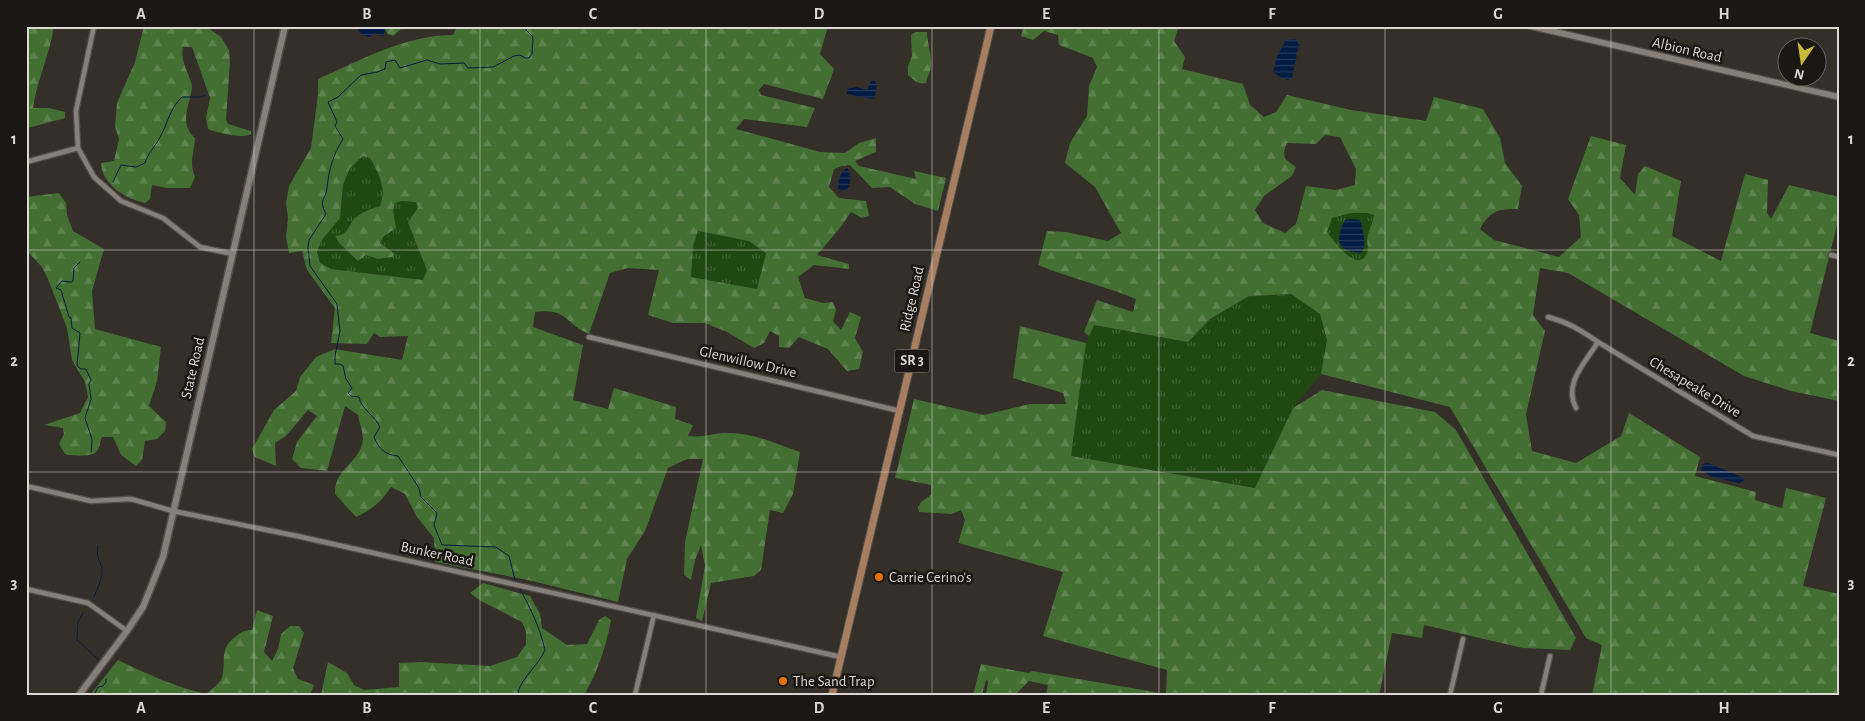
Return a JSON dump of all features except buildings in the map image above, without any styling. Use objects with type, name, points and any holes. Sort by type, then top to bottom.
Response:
[{"type":"main road","name":"State Road","points":[[79,695],[143,607],[163,557],[285,26]]},
{"type":"main road","name":"Ridge Road","points":[[832,695],[991,26]]},
{"type":"street","points":[[94,26],[76,111],[78,148],[94,177],[121,202],[162,218],[200,247],[232,254]]},
{"type":"street","name":"Albion Road","points":[[1530,26],[1839,97]]},
{"type":"street","points":[[26,162],[78,148]]},
{"type":"street","points":[[1831,255],[1839,257]]},
{"type":"street","name":"Chesapeake Drive","points":[[1548,317],[1565,321],[1753,436],[1839,454]]},
{"type":"street","name":"Glenwillow Drive","points":[[589,337],[900,411]]},
{"type":"street","points":[[1576,408],[1571,399],[1572,383],[1598,342]]},
{"type":"street","name":"Bunker Road","points":[[26,486],[91,501],[131,499],[173,510],[841,657]]},
{"type":"street","points":[[26,589],[88,603],[127,631]]},
{"type":"street","points":[[635,695],[654,615]]},
{"type":"street","points":[[1450,695],[1463,639]]},
{"type":"street","points":[[1540,695],[1550,656]]},
{"type":"green space","points":[[26,26],[54,26],[33,108],[49,108],[65,112],[65,118],[28,128],[26,128]]},
{"type":"green space","points":[[144,26],[205,26],[221,37],[229,50],[230,62],[226,119],[228,124],[251,131],[251,134],[236,136],[208,129],[206,118],[210,98],[192,47],[183,47],[184,62],[192,86],[186,119],[188,129],[195,138],[192,162],[195,177],[190,188],[167,188],[152,185],[150,199],[145,203],[130,198],[110,184],[102,171],[101,163],[114,161],[119,139],[115,126],[117,103],[135,62]]},
{"type":"green space","points":[[382,26],[402,26],[393,36],[388,34]]},
{"type":"green space","points":[[457,26],[828,26],[820,54],[834,69],[823,99],[764,84],[759,90],[761,95],[815,108],[807,127],[744,119],[736,129],[820,152],[845,153],[859,143],[876,138],[876,152],[855,161],[859,166],[916,179],[914,171],[946,178],[938,211],[915,204],[890,187],[872,188],[850,165],[834,169],[829,187],[839,198],[866,201],[869,216],[862,218],[851,212],[817,255],[849,264],[849,269],[814,265],[798,277],[805,298],[823,303],[833,302],[836,310],[833,321],[841,330],[850,312],[861,317],[855,338],[863,352],[859,369],[847,371],[828,349],[799,337],[789,348],[779,347],[779,336],[770,331],[764,343],[754,348],[727,332],[705,323],[673,323],[648,315],[659,270],[628,268],[610,273],[589,334],[560,314],[546,311],[535,312],[533,327],[583,345],[573,400],[608,409],[614,388],[676,407],[675,419],[693,425],[688,436],[727,433],[745,434],[800,452],[793,494],[783,513],[770,510],[761,570],[754,576],[711,583],[702,621],[696,618],[705,566],[701,545],[695,560],[691,580],[684,575],[685,542],[703,459],[687,459],[668,468],[645,531],[627,559],[618,602],[528,580],[435,562],[434,538],[417,517],[405,494],[391,487],[376,505],[356,517],[335,494],[339,478],[358,454],[363,439],[358,415],[345,406],[327,471],[301,468],[292,459],[297,442],[317,416],[308,410],[286,436],[275,443],[276,466],[255,457],[252,449],[274,410],[296,391],[300,377],[316,357],[335,349],[402,360],[408,336],[380,337],[374,333],[367,344],[331,343],[335,308],[307,270],[302,251],[289,253],[286,237],[288,218],[286,203],[289,186],[311,148],[318,94],[318,79],[401,44],[435,36],[453,35]],"holes":[[[363,156],[370,158],[381,182],[383,194],[380,206],[361,214],[346,232],[335,236],[339,243],[358,261],[366,255],[378,259],[392,257],[395,254],[380,243],[383,237],[396,228],[393,210],[395,203],[402,201],[416,202],[418,207],[408,223],[427,270],[423,280],[331,269],[320,263],[317,252],[321,241],[340,218],[343,185],[350,168]],[[698,231],[749,241],[766,253],[757,289],[691,277],[693,246]]]},
{"type":"green space","points":[[1024,26],[1179,26],[1174,41],[1185,57],[1182,69],[1243,84],[1250,105],[1264,117],[1276,112],[1287,95],[1351,110],[1426,121],[1434,97],[1483,109],[1500,138],[1505,163],[1522,186],[1518,209],[1495,212],[1487,218],[1480,229],[1494,240],[1559,257],[1581,237],[1579,215],[1568,199],[1591,136],[1626,145],[1620,178],[1635,195],[1638,174],[1645,166],[1681,181],[1672,236],[1721,261],[1745,174],[1768,180],[1767,213],[1771,219],[1789,185],[1839,197],[1839,217],[1810,333],[1839,341],[1839,401],[1791,391],[1744,376],[1568,273],[1540,268],[1533,315],[1545,331],[1526,414],[1532,451],[1576,463],[1621,436],[1629,413],[1700,457],[1695,476],[1756,492],[1755,500],[1782,508],[1786,488],[1826,498],[1803,586],[1839,594],[1839,695],[1592,695],[1602,645],[1586,638],[1450,407],[1321,374],[1327,340],[1320,314],[1291,294],[1249,296],[1210,319],[1188,342],[1094,325],[1089,336],[1084,332],[1097,300],[1133,312],[1136,299],[1038,265],[1047,231],[1066,232],[1108,241],[1121,233],[1095,187],[1065,163],[1070,143],[1087,116],[1089,86],[1097,67],[1093,58],[1059,45],[1058,35],[1044,31],[1033,40],[1021,36]],"holes":[[[1325,135],[1340,137],[1356,169],[1355,185],[1336,190],[1306,186],[1296,224],[1285,233],[1263,223],[1255,210],[1264,196],[1292,176],[1296,167],[1285,159],[1284,151],[1287,143],[1316,144]],[[1350,213],[1374,215],[1367,236],[1367,253],[1363,259],[1358,260],[1346,254],[1327,232],[1332,218]]]},
{"type":"green space","points":[[916,32],[927,32],[931,70],[926,83],[918,83],[908,75],[908,66],[912,56],[911,35]]},
{"type":"green space","points":[[363,156],[370,158],[379,176],[383,194],[382,200],[380,207],[368,209],[353,221],[339,243],[358,261],[366,255],[378,259],[387,248],[380,243],[383,237],[395,228],[393,210],[395,202],[416,202],[418,207],[408,224],[427,270],[423,280],[331,269],[320,263],[317,252],[321,241],[342,206],[343,185],[350,168]]},
{"type":"green space","points":[[59,193],[66,203],[67,215],[73,231],[104,249],[92,291],[95,329],[161,347],[157,381],[149,406],[166,422],[165,431],[157,439],[145,441],[142,460],[136,466],[121,455],[113,437],[102,437],[94,454],[81,456],[65,454],[59,444],[64,434],[63,428],[44,425],[80,413],[88,397],[85,382],[72,360],[67,328],[48,279],[42,267],[26,250],[26,197]]},
{"type":"green space","points":[[1350,213],[1374,215],[1367,235],[1367,253],[1363,259],[1358,260],[1346,254],[1326,232],[1332,218]]},
{"type":"green space","points":[[698,231],[750,241],[766,253],[757,289],[691,277],[693,246]]},
{"type":"green space","points":[[1291,294],[1320,314],[1327,340],[1321,374],[1293,408],[1256,488],[1071,456],[1086,343],[1093,325],[1188,342],[1210,319],[1249,296]]},
{"type":"green space","points":[[1020,326],[1086,343],[1071,456],[1255,488],[1293,408],[1322,390],[1435,412],[1456,430],[1576,638],[1570,650],[1523,648],[1424,625],[1422,638],[1392,633],[1379,695],[1046,695],[1048,685],[1029,681],[1015,695],[986,695],[988,681],[986,680],[982,695],[973,695],[981,664],[1166,694],[1167,670],[1043,636],[1063,572],[958,543],[965,520],[961,510],[952,514],[919,512],[918,507],[921,502],[931,495],[931,485],[895,478],[914,399],[984,415],[1030,404],[1066,404],[1063,393],[1013,378]]},
{"type":"green space","points":[[483,583],[530,596],[540,614],[542,628],[567,645],[587,644],[599,620],[605,616],[611,620],[601,659],[584,695],[321,695],[328,662],[347,673],[354,685],[364,690],[399,687],[399,663],[421,662],[490,666],[517,657],[526,644],[526,631],[522,622],[481,601],[470,593]]},
{"type":"green space","points":[[257,610],[273,616],[264,652],[272,661],[278,649],[281,634],[290,626],[299,626],[304,633],[293,668],[298,679],[314,685],[310,695],[90,695],[118,660],[172,684],[206,694],[221,680],[226,647],[239,634],[252,630]]},
{"type":"water","points":[[357,26],[382,26],[385,30],[384,35],[381,36],[375,33],[370,37],[366,36],[360,32]]},
{"type":"water","points":[[1295,39],[1299,44],[1292,78],[1287,80],[1273,72],[1277,56],[1286,40]]},
{"type":"water","points":[[871,81],[875,81],[877,85],[875,97],[872,99],[847,94],[847,89],[856,87],[867,90]]},
{"type":"water","points":[[847,168],[850,173],[850,180],[846,191],[838,189],[838,186],[841,175]]},
{"type":"water","points":[[1350,219],[1361,222],[1364,246],[1361,253],[1347,250],[1340,243],[1342,227],[1345,220]]},
{"type":"water","points":[[1708,463],[1744,478],[1743,481],[1739,483],[1712,477],[1701,470],[1703,464]]},
{"type":"waterway","points":[[515,580],[509,556],[496,547],[442,545],[434,525],[437,513],[421,497],[419,488],[398,456],[386,453],[378,445],[374,437],[380,427],[362,405],[359,397],[351,396],[348,393],[352,388],[346,379],[343,366],[335,364],[340,331],[337,304],[310,266],[308,247],[309,240],[326,214],[323,202],[329,175],[332,162],[343,139],[335,126],[337,122],[328,102],[338,97],[361,75],[385,69],[386,62],[395,60],[400,68],[427,60],[440,64],[464,63],[468,68],[493,67],[514,56],[520,55],[529,58],[532,54],[533,37],[526,30],[527,26]]},
{"type":"waterway","points":[[113,182],[121,165],[136,167],[145,163],[174,107],[182,97],[201,97],[205,95]]},
{"type":"waterway","points":[[80,262],[74,268],[73,281],[62,281],[56,288],[61,290],[69,317],[71,318],[72,328],[80,333],[77,366],[81,369],[86,369],[91,380],[89,384],[91,399],[85,418],[92,439],[91,452]]},
{"type":"waterway","points":[[94,597],[102,573],[98,558],[98,546]]},
{"type":"waterway","points":[[520,589],[535,619],[545,650],[520,686],[518,692],[520,695]]},
{"type":"waterway","points":[[83,613],[78,622],[77,640],[99,660]]},
{"type":"waterway","points":[[94,695],[98,687],[103,686],[106,679]]},
{"type":"place","name":"Carrie Cerino's","points":[[879,577]]},
{"type":"place","name":"The Sand Trap","points":[[783,681]]}]
